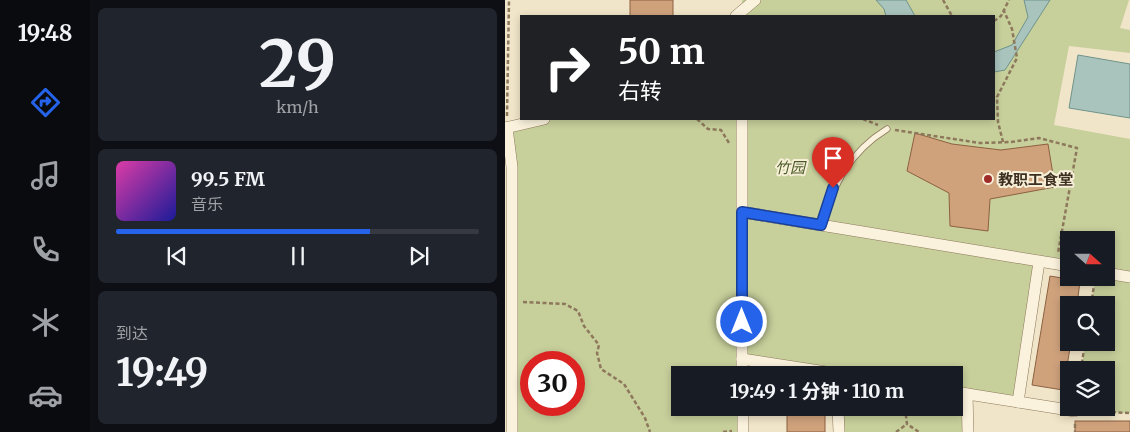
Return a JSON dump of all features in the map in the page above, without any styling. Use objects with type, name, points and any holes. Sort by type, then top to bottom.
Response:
[{"type":"street","points":[[740,15],[742,0]]},
{"type":"street","points":[[740,15],[755,0]]},
{"type":"street","points":[[512,432],[512,167],[506,128],[540,120]]},
{"type":"street","points":[[742,120],[742,366]]},
{"type":"street","points":[[742,212],[1060,265]]},
{"type":"street","points":[[1018,402],[1039,262]]},
{"type":"street","points":[[1115,274],[1130,277]]},
{"type":"street","points":[[742,359],[785,366]]},
{"type":"street","points":[[963,393],[1060,409]]},
{"type":"street","points":[[963,404],[968,432]]},
{"type":"street","points":[[743,416],[743,432]]},
{"type":"street","points":[[838,416],[839,432]]},
{"type":"lane","points":[[821,225],[833,188],[852,158],[887,129]]},
{"type":"path","points":[[506,128],[509,0]]},
{"type":"path","points":[[943,0],[951,15]]},
{"type":"path","points":[[995,20],[1004,11],[1009,0]]},
{"type":"path","points":[[1003,142],[998,122],[997,97],[1017,58],[1014,34],[1004,11]]},
{"type":"path","points":[[698,120],[708,129],[721,130],[742,158]]},
{"type":"path","points":[[887,129],[944,139],[1003,142],[1039,138],[1077,148],[1055,264]]},
{"type":"path","points":[[511,301],[565,304],[578,311],[584,326],[599,345],[597,353],[601,369],[624,384],[650,432]]},
{"type":"path","points":[[1115,412],[1130,413]]},
{"type":"path","points":[[906,416],[907,424],[919,432]]},
{"type":"path","points":[[896,432],[907,424]]},
{"type":"green space","name":"竹园","points":[[742,0],[1129,0],[1120,28],[1130,30],[1130,53],[1069,46],[1054,125],[1130,139],[1130,413],[1115,412],[1115,361],[1082,361],[1084,351],[1115,351],[1115,296],[1092,296],[1094,286],[1115,286],[1115,231],[1060,231],[1060,265],[1040,262],[1018,402],[967,394],[968,432],[839,432],[838,416],[963,416],[963,366],[784,366],[743,359],[743,366],[671,366],[671,416],[743,416],[744,432],[512,432],[507,128],[540,120],[995,120],[995,15],[738,15],[742,12]]},
{"type":"water","points":[[876,0],[906,0],[914,15],[886,15],[884,9]]},
{"type":"water","points":[[1024,0],[1050,0],[1005,70],[995,72],[995,52],[1012,45],[1028,17]]},
{"type":"water","points":[[1078,55],[1130,64],[1130,118],[1069,108]]},
{"type":"building","points":[[630,0],[673,0],[673,15],[630,15]]},
{"type":"building","name":"教职工食堂","points":[[915,133],[952,144],[1001,150],[1048,144],[1055,187],[990,199],[988,231],[950,226],[949,193],[907,171]]},
{"type":"building","points":[[1050,276],[1060,278],[1060,286],[1079,286],[1078,296],[1060,296],[1060,351],[1070,351],[1068,361],[1060,361],[1060,390],[1032,385]]},
{"type":"building","points":[[787,416],[825,416],[825,432],[787,432]]},
{"type":"building","points":[[1075,421],[1130,421],[1130,432],[1075,432]]},
{"type":"place","name":"教职工食堂","points":[[988,179]]},
{"type":"route","points":[[742,322],[742,212],[821,225],[833,188]]}]
